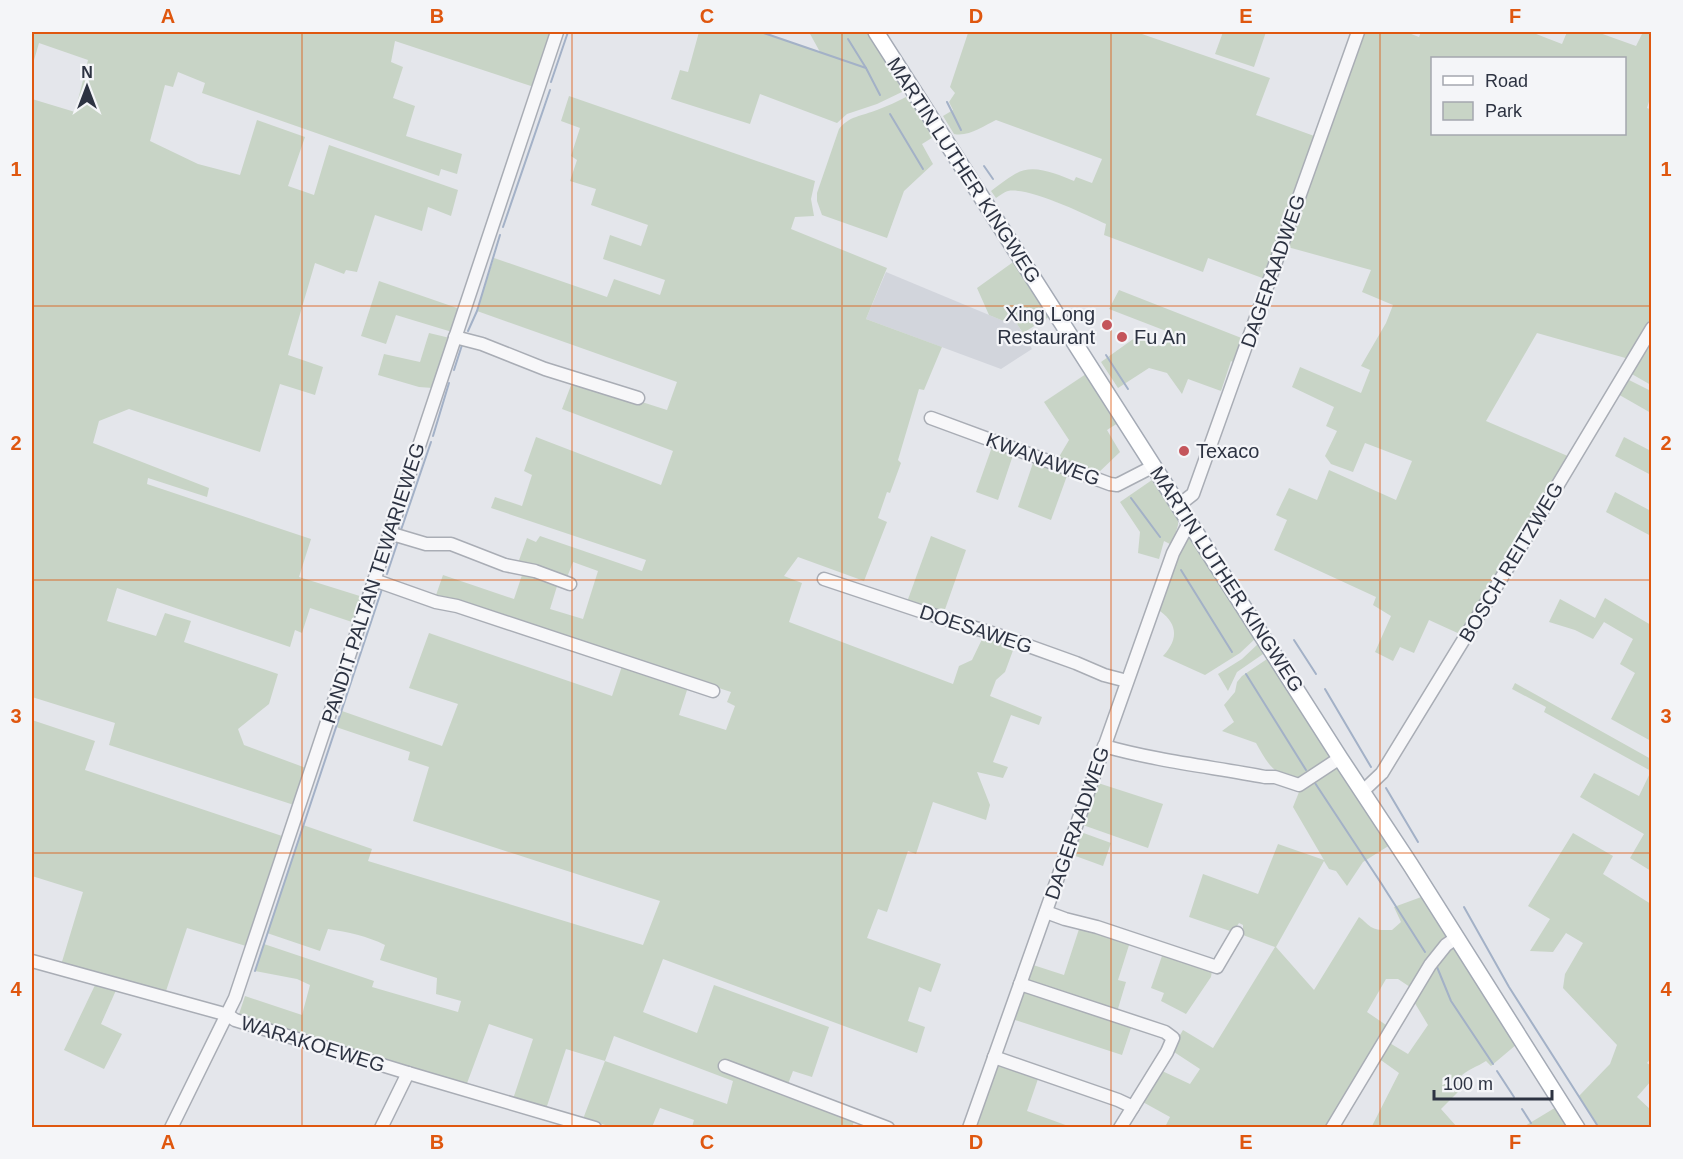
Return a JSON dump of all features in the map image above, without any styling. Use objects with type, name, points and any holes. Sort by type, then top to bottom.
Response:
[{"type":"main road","name":"MARTIN LUTHER KINGWEG","points":[[876,32],[1577,1128]]},
{"type":"street","name":"PANDIT PALTAN TEWARIEWEG","points":[[171,1128],[235,998],[557,32]]},
{"type":"street","name":"DAGERAADWEG","points":[[1179,505],[1193,494],[1358,32]]},
{"type":"street","name":"BOSCH REITZWEG","points":[[1363,791],[1382,773],[1652,328]]},
{"type":"street","points":[[455,337],[482,344],[545,369],[638,398]]},
{"type":"street","name":"KWANAWEG","points":[[931,418],[1110,484],[1117,485],[1154,466]]},
{"type":"street","name":"DAGERAADWEG","points":[[969,1128],[1173,553],[1190,521]]},
{"type":"street","points":[[389,533],[426,544],[451,544],[505,565],[535,571],[570,584]]},
{"type":"street","name":"DOESAWEG","points":[[825,579],[1044,651],[1104,675],[1127,681]]},
{"type":"street","points":[[374,580],[713,691]]},
{"type":"street","points":[[1104,746],[1176,762],[1275,777],[1299,785],[1340,758]]},
{"type":"street","points":[[1046,912],[1217,968],[1237,933]]},
{"type":"street","points":[[1332,1128],[1430,964],[1446,945],[1456,938]]},
{"type":"street","name":"WARAKOEWEG","points":[[32,961],[228,1015],[236,1020],[408,1073],[595,1128]]},
{"type":"street","points":[[1020,984],[1160,1030],[1173,1038],[1167,1052],[1120,1128]]},
{"type":"street","points":[[994,1057],[1133,1107]]},
{"type":"street","points":[[725,1066],[888,1128]]},
{"type":"street","points":[[381,1128],[408,1073]]},
{"type":"shaded area","points":[[886,272],[1006,322],[1013,317],[1032,349],[1001,369],[866,319]]},
{"type":"green space","points":[[32,32],[551,32],[534,87],[395,41],[391,62],[403,67],[393,98],[415,106],[406,136],[462,154],[457,174],[441,169],[439,176],[202,93],[205,83],[178,72],[173,87],[165,85],[150,141],[198,164],[240,175],[257,120],[305,137],[288,186],[314,195],[329,145],[458,190],[451,216],[428,207],[422,231],[375,215],[357,272],[346,270],[344,274],[315,263],[288,355],[323,367],[315,395],[280,384],[260,452],[129,409],[99,421],[93,443],[209,488],[207,497],[148,478],[147,484],[311,539],[299,577],[363,597],[355,623],[310,608],[302,633],[295,630],[290,647],[117,588],[107,621],[156,636],[165,613],[191,621],[184,642],[278,674],[269,704],[238,729],[244,745],[306,768],[294,805],[109,745],[115,723],[32,697],[32,99],[75,112],[88,60],[39,43],[32,67]]},
{"type":"green space","points":[[699,32],[712,34],[713,32],[761,32],[820,52],[809,32],[870,32],[906,90],[877,104],[847,114],[837,123],[760,94],[750,124],[671,99],[680,70],[688,72]]},
{"type":"green space","points":[[964,32],[1139,32],[1270,78],[1256,115],[1317,137],[1265,279],[1208,258],[1203,272],[1104,235],[1106,224],[1030,193],[1008,191],[996,198],[991,191],[1015,174],[1029,169],[1060,175],[1074,181],[1076,177],[1092,183],[1102,159],[996,120],[970,132],[954,134],[943,116],[953,110],[949,102],[955,93],[950,87],[968,33]]},
{"type":"green space","points":[[1223,32],[1266,32],[1254,67],[1215,54]]},
{"type":"green space","points":[[1360,32],[1406,32],[1419,37],[1421,32],[1531,32],[1562,44],[1567,32],[1597,32],[1636,46],[1643,32],[1651,32],[1651,95],[1647,108],[1652,110],[1651,320],[1629,359],[1537,333],[1486,421],[1570,457],[1462,635],[1429,620],[1414,653],[1400,647],[1393,661],[1375,652],[1391,616],[1373,605],[1376,597],[1274,550],[1287,520],[1276,515],[1289,488],[1317,500],[1329,470],[1396,500],[1412,461],[1365,443],[1353,472],[1331,464],[1325,456],[1337,431],[1326,426],[1334,407],[1292,387],[1300,367],[1361,393],[1370,370],[1361,366],[1386,323],[1393,305],[1362,292],[1371,270],[1284,246]]},
{"type":"green space","points":[[569,96],[815,181],[811,199],[814,216],[795,217],[791,229],[887,268],[866,319],[942,347],[924,390],[919,389],[898,460],[901,463],[878,518],[887,522],[864,581],[798,557],[784,576],[802,583],[789,622],[953,684],[959,666],[972,660],[984,635],[1015,645],[1005,672],[996,680],[990,696],[1042,717],[1039,725],[1011,715],[993,762],[1008,767],[1003,778],[977,772],[990,805],[986,820],[933,802],[916,854],[908,851],[887,912],[878,909],[867,938],[941,964],[931,992],[919,987],[908,1021],[925,1027],[917,1053],[663,959],[643,1012],[697,1033],[714,985],[829,1027],[812,1077],[793,1071],[788,1084],[789,1097],[854,1121],[852,1128],[692,1127],[694,1120],[660,1108],[652,1127],[613,1127],[583,1119],[605,1061],[566,1049],[546,1109],[513,1099],[533,1039],[489,1024],[466,1086],[243,1019],[239,1014],[245,996],[302,1015],[310,985],[297,979],[255,971],[264,944],[374,981],[372,987],[458,1012],[461,1001],[436,994],[437,978],[380,960],[385,945],[378,942],[328,929],[320,951],[267,933],[303,825],[372,849],[368,861],[643,945],[660,901],[413,821],[429,767],[408,760],[410,752],[336,727],[342,711],[442,746],[458,704],[409,688],[429,633],[612,696],[622,666],[688,687],[679,715],[726,730],[735,706],[727,702],[731,692],[457,603],[435,598],[443,575],[514,599],[523,572],[558,583],[550,609],[583,619],[598,571],[573,562],[566,580],[518,563],[527,538],[536,542],[540,536],[642,571],[646,560],[491,508],[495,497],[522,506],[532,475],[524,471],[536,437],[661,485],[673,451],[562,409],[573,380],[667,410],[677,382],[477,311],[494,258],[607,297],[614,279],[660,295],[665,280],[603,259],[610,235],[641,246],[648,225],[591,205],[596,189],[570,181],[577,160],[571,156],[580,128],[561,121]],"holes":[[[614,1036],[733,1081],[727,1104],[605,1061]]]},
{"type":"green space","points":[[908,96],[935,136],[922,144],[933,164],[904,191],[887,238],[822,215],[817,193],[839,129],[851,119]]},
{"type":"green space","points":[[1016,260],[1052,315],[1023,333],[1013,318],[1006,322],[989,315],[977,288]]},
{"type":"green space","points":[[379,281],[460,309],[452,332],[396,315],[386,344],[361,336]]},
{"type":"green space","points":[[1119,290],[1244,339],[1235,363],[1231,361],[1221,391],[1188,379],[1182,394],[1167,373],[1149,368],[1118,388],[1101,362],[1136,337],[1160,346],[1166,331],[1109,309]]},
{"type":"green space","points":[[429,333],[450,338],[433,388],[419,387],[378,375],[384,354],[420,362]]},
{"type":"green space","points":[[1651,335],[1651,385],[1630,373]]},
{"type":"green space","points":[[1089,372],[1118,423],[1107,430],[1120,452],[1096,475],[1056,462],[1069,440],[1044,402]]},
{"type":"green space","points":[[1625,378],[1651,391],[1651,413],[1616,393]]},
{"type":"green space","points":[[1624,437],[1651,451],[1651,475],[1615,456]]},
{"type":"green space","points":[[993,444],[1014,452],[998,500],[976,492]]},
{"type":"green space","points":[[1034,460],[1068,473],[1051,520],[1018,507]]},
{"type":"green space","points":[[1152,480],[1178,519],[1172,545],[1164,541],[1159,559],[1138,553],[1140,532],[1120,502]]},
{"type":"green space","points":[[1615,492],[1651,511],[1651,536],[1606,512]]},
{"type":"green space","points":[[1193,535],[1257,637],[1240,653],[1205,675],[1163,656],[1172,643],[1174,631],[1169,619],[1157,609],[1175,556],[1186,539]]},
{"type":"green space","points":[[931,536],[966,550],[943,615],[907,602]]},
{"type":"green space","points":[[1605,598],[1651,625],[1651,741],[1611,719],[1635,673],[1620,664],[1633,639],[1604,622],[1593,639],[1575,630],[1549,622],[1560,599],[1595,618]]},
{"type":"green space","points":[[1259,643],[1266,652],[1237,672],[1228,691],[1218,674],[1242,659]]},
{"type":"green space","points":[[1270,657],[1335,758],[1295,782],[1271,767],[1256,743],[1222,731],[1234,722],[1224,705],[1235,692],[1237,682]]},
{"type":"green space","points":[[1515,683],[1651,759],[1651,771],[1544,712],[1546,707],[1512,689]]},
{"type":"green space","points":[[32,720],[95,741],[85,770],[282,836],[246,946],[187,928],[165,994],[61,965],[83,892],[32,876]]},
{"type":"green space","points":[[1339,763],[1390,845],[1363,862],[1347,886],[1336,871],[1329,869],[1324,861],[1276,947],[1314,990],[1359,917],[1373,928],[1392,930],[1401,922],[1394,907],[1424,896],[1451,939],[1413,989],[1398,979],[1386,979],[1367,1012],[1389,1027],[1328,1127],[1165,1127],[1170,1117],[1141,1101],[1160,1070],[1190,1084],[1200,1069],[1171,1050],[1183,1030],[1213,1048],[1275,947],[1243,935],[1243,925],[1239,923],[1233,932],[1189,917],[1203,874],[1258,894],[1278,844],[1324,860],[1293,807],[1301,787]]},
{"type":"green space","points":[[1651,771],[1651,871],[1630,858],[1644,834],[1580,797],[1594,773],[1639,796]]},
{"type":"green space","points":[[1095,782],[1163,804],[1148,848],[1080,824]]},
{"type":"green space","points":[[1078,831],[1111,843],[1103,866],[1070,854]]},
{"type":"green space","points":[[1573,833],[1613,856],[1603,874],[1651,904],[1652,1057],[1647,1063],[1651,1066],[1651,1081],[1637,1097],[1651,1110],[1651,1127],[1599,1127],[1579,1096],[1610,1064],[1617,1045],[1563,988],[1565,974],[1583,943],[1566,933],[1553,952],[1530,951],[1550,919],[1528,906]]},
{"type":"green space","points":[[1080,926],[1130,942],[1118,980],[1126,982],[1117,1012],[1024,981],[1030,964],[1064,975]]},
{"type":"green space","points":[[1454,945],[1517,1044],[1491,1066],[1486,1061],[1460,1077],[1466,1084],[1441,1109],[1457,1127],[1371,1128],[1399,1073],[1378,1058],[1388,1042],[1408,1054],[1428,1025],[1413,1000],[1447,949]]},
{"type":"green space","points":[[1163,953],[1212,971],[1211,977],[1186,1014],[1161,1001],[1164,993],[1151,988]]},
{"type":"green space","points":[[96,983],[117,988],[101,1024],[122,1034],[104,1069],[64,1050]]},
{"type":"green space","points":[[1021,987],[1132,1025],[1122,1055],[1012,1019]]},
{"type":"green space","points":[[996,1062],[1039,1076],[1027,1111],[1071,1127],[972,1128]]},
{"type":"green space","points":[[1558,1106],[1571,1127],[1523,1127]]},
{"type":"waterway","points":[[551,82],[568,32]]},
{"type":"waterway","points":[[761,32],[866,68]]},
{"type":"waterway","points":[[848,39],[880,95]]},
{"type":"waterway","points":[[503,227],[550,90]]},
{"type":"waterway","points":[[947,102],[961,130]]},
{"type":"waterway","points":[[890,114],[923,169]]},
{"type":"waterway","points":[[984,166],[993,179]]},
{"type":"waterway","points":[[468,331],[477,311],[500,235]]},
{"type":"waterway","points":[[454,370],[462,345]]},
{"type":"waterway","points":[[1106,355],[1128,389]]},
{"type":"waterway","points":[[433,436],[449,383]]},
{"type":"waterway","points":[[401,530],[431,442]]},
{"type":"waterway","points":[[1131,498],[1160,537]]},
{"type":"waterway","points":[[387,574],[398,541]]},
{"type":"waterway","points":[[1181,570],[1232,652]]},
{"type":"waterway","points":[[255,971],[382,589]]},
{"type":"waterway","points":[[1294,640],[1316,674]]},
{"type":"waterway","points":[[1246,674],[1306,770]]},
{"type":"waterway","points":[[1325,689],[1371,767]]},
{"type":"waterway","points":[[1315,783],[1425,952]]},
{"type":"waterway","points":[[1386,788],[1418,842]]},
{"type":"waterway","points":[[1464,907],[1509,987],[1599,1128]]},
{"type":"waterway","points":[[1437,967],[1451,1001],[1493,1064]]},
{"type":"waterway","points":[[1497,1071],[1514,1097]]},
{"type":"waterway","points":[[1522,1109],[1531,1123]]},
{"type":"place","name":"Xing Long Restaurant","points":[[1107,325]]},
{"type":"place","name":"Fu An","points":[[1122,337]]},
{"type":"place","name":"Texaco","points":[[1184,451]]}]
